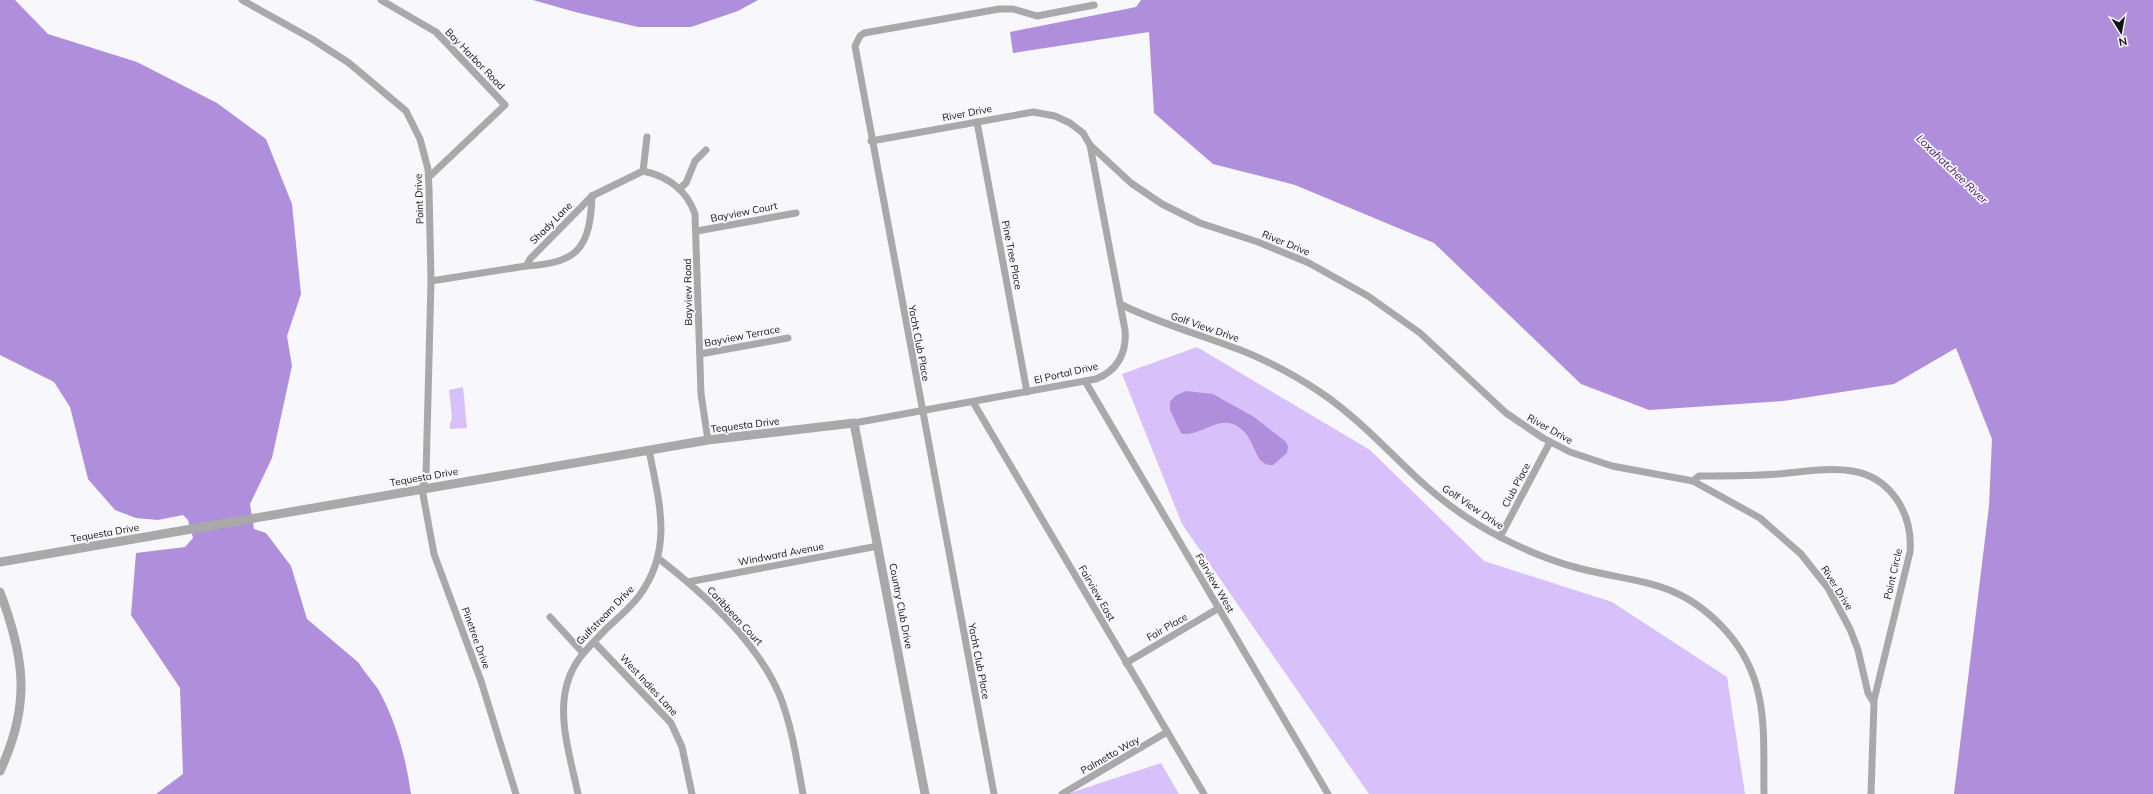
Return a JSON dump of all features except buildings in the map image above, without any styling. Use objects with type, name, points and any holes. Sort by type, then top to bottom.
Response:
[{"type":"street","name":"Point Drive","points":[[242,0],[312,39],[349,63],[406,111],[420,139],[429,177],[431,281],[426,475],[422,489]]},
{"type":"street","name":"Bay Harbor Road","points":[[381,0],[436,32],[505,105],[429,177]]},
{"type":"street","name":"Yacht Club Place","points":[[994,794],[871,141],[855,46],[860,36],[864,33],[999,9],[1013,9],[1037,16],[1094,5]]},
{"type":"street","name":"River Drive","points":[[871,141],[1033,112],[1055,116],[1065,120]]},
{"type":"street","name":"El Portal Drive","points":[[854,423],[922,412],[1101,377],[1110,371],[1123,353],[1126,337],[1090,145],[1084,133],[1065,120]]},
{"type":"street","name":"Pine Tree Place","points":[[977,122],[1027,392]]},
{"type":"street","points":[[643,171],[647,137]]},
{"type":"street","name":"River Drive","points":[[1090,145],[1131,183],[1162,204],[1200,223],[1258,242],[1302,260],[1368,296],[1432,343],[1506,413],[1550,442],[1584,457],[1612,466],[1693,481],[1760,518],[1789,542],[1815,570],[1839,607],[1858,650],[1868,693],[1874,700],[1871,794]]},
{"type":"street","points":[[679,188],[686,183],[695,161],[706,150]]},
{"type":"street","name":"Bayview Road","points":[[643,171],[654,174],[679,188],[693,208],[696,231],[701,394],[708,440]]},
{"type":"street","name":"Shady Lane","points":[[526,266],[530,259],[592,196],[643,171]]},
{"type":"street","points":[[431,281],[526,266],[549,265],[579,250],[587,237],[591,221],[592,196]]},
{"type":"street","name":"Bayview Court","points":[[696,231],[796,213]]},
{"type":"street","name":"Golf View Drive","points":[[1120,304],[1167,325],[1245,352],[1296,377],[1320,392],[1366,427],[1437,496],[1458,512],[1500,537],[1527,550],[1576,568],[1660,586],[1688,599],[1715,620],[1740,649],[1754,677],[1760,696],[1764,727],[1764,794]]},
{"type":"street","name":"Bayview Terrace","points":[[700,354],[788,338]]},
{"type":"street","name":"Fairview West","points":[[1085,381],[1328,794]]},
{"type":"street","name":"Fairview East","points":[[973,402],[1204,794]]},
{"type":"street","name":"Tequesta Drive","points":[[0,562],[708,440],[854,423]]},
{"type":"street","name":"Country Club Drive","points":[[854,423],[925,794]]},
{"type":"street","name":"Club Place","points":[[1500,537],[1550,442]]},
{"type":"street","name":"Gulfstream Drive","points":[[578,794],[564,724],[567,683],[582,652],[594,642],[638,596],[653,572],[658,558],[661,543],[661,515],[649,450]]},
{"type":"street","name":"Point Circle","points":[[1693,481],[1699,476],[1750,476],[1841,470],[1858,472],[1874,478],[1895,497],[1902,506],[1908,523],[1911,540],[1910,552],[1874,700]]},
{"type":"street","name":"Pinetree Drive","points":[[422,489],[434,554],[481,681],[504,749],[516,794]]},
{"type":"street","name":"Windward Avenue","points":[[688,582],[878,546]]},
{"type":"street","name":"Caribbean Court","points":[[658,558],[688,582],[740,635],[758,658],[774,683],[787,717],[803,794]]},
{"type":"street","points":[[0,592],[18,643],[22,677],[19,719],[9,752],[0,771]]},
{"type":"street","name":"Fair Place","points":[[1126,663],[1219,608]]},
{"type":"street","points":[[550,617],[582,652]]},
{"type":"street","name":"West Indies Lane","points":[[594,642],[671,723],[682,747],[692,794]]},
{"type":"street","name":"Palmetto Way","points":[[1062,794],[1167,732]]},
{"type":"shaded area","points":[[1197,347],[1370,450],[1484,561],[1612,602],[1727,677],[1745,794],[1369,794],[1182,524],[1122,374]]},
{"type":"shaded area","points":[[463,387],[467,428],[450,429],[452,418],[449,390]]},
{"type":"shaded area","points":[[1161,763],[1179,794],[1067,794]]},
{"type":"water","points":[[0,0],[15,0],[48,34],[137,62],[217,103],[266,139],[292,204],[301,294],[287,336],[292,366],[272,458],[250,504],[254,529],[266,533],[291,566],[307,619],[359,663],[378,689],[395,727],[406,767],[411,794],[156,794],[183,774],[180,688],[131,615],[136,553],[185,547],[193,538],[188,520],[183,515],[158,520],[136,518],[115,510],[88,479],[70,407],[54,382],[0,355]]},
{"type":"water","points":[[533,0],[758,0],[738,11],[691,27],[638,27]]},
{"type":"water","name":"Loxahatchee River","points":[[1141,0],[2153,0],[2153,794],[1954,794],[1989,506],[1992,439],[1956,348],[1894,384],[1783,401],[1649,410],[1581,384],[1434,243],[1295,185],[1213,164],[1154,113],[1149,32],[1013,53],[1010,32],[1136,7]]},
{"type":"water","points":[[1186,391],[1213,394],[1254,417],[1285,441],[1288,446],[1287,453],[1273,465],[1262,462],[1245,433],[1240,428],[1232,424],[1217,424],[1188,434],[1181,433],[1170,410],[1170,402],[1175,396]]}]
